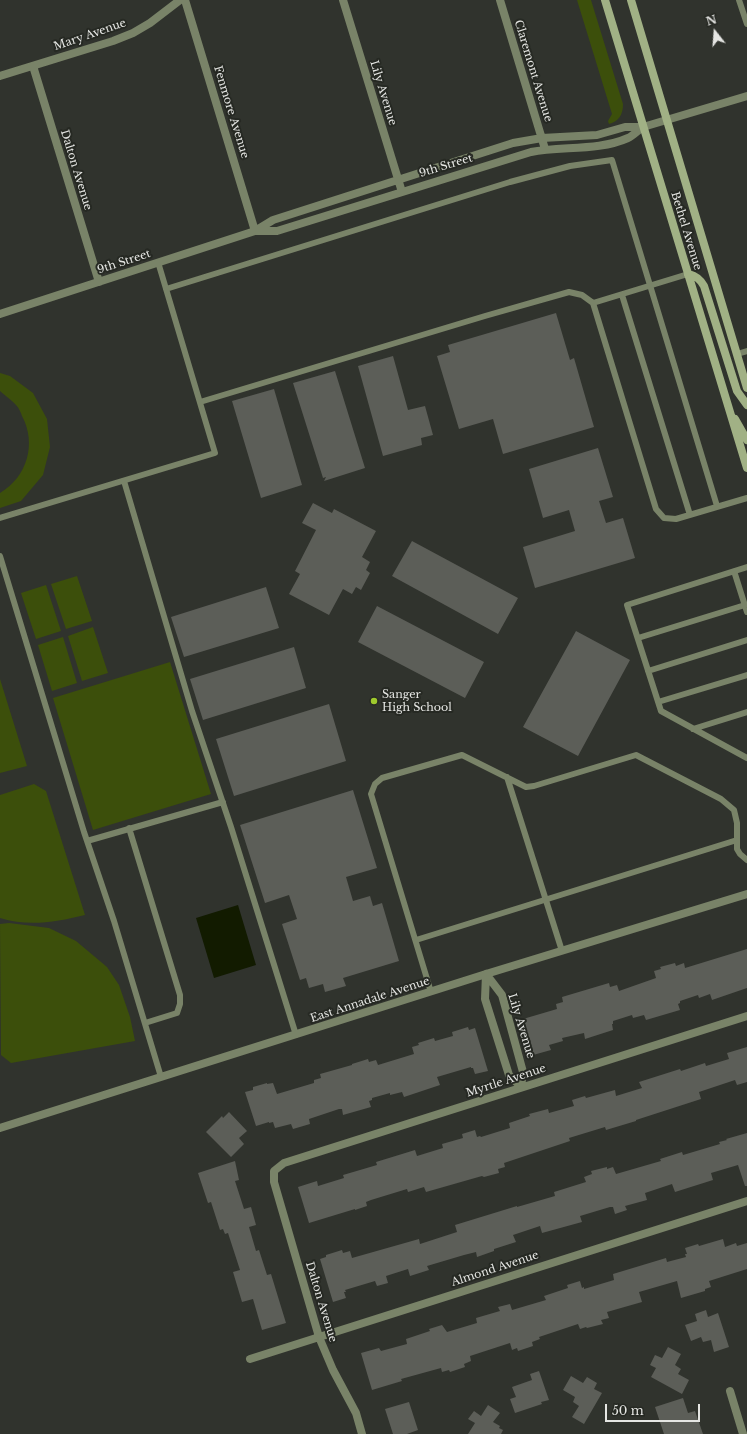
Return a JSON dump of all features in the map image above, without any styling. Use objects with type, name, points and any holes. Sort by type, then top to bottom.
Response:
[{"type":"main road","name":"Bethel Avenue","points":[[605,0],[747,468]]},
{"type":"main road","name":"Bethel Avenue","points":[[631,0],[747,388]]},
{"type":"main road","points":[[688,274],[695,276],[704,286],[737,390],[747,405]]},
{"type":"main road","points":[[730,410],[747,440]]},
{"type":"street","name":"Mary Avenue","points":[[0,76],[113,41],[133,33],[150,23],[180,0]]},
{"type":"street","name":"Fenmore Avenue","points":[[185,0],[256,231]]},
{"type":"street","name":"Lily Avenue","points":[[343,0],[402,192]]},
{"type":"street","name":"Claremont Avenue","points":[[500,0],[545,149]]},
{"type":"street","name":"Dalton Avenue","points":[[33,66],[99,282]]},
{"type":"street","name":"9th Street","points":[[0,314],[256,231],[273,220],[513,143],[542,138],[597,134],[625,127],[643,127],[747,96]]},
{"type":"street","name":"9th Street","points":[[256,231],[276,232],[516,156],[545,149],[613,143],[629,138],[643,127]]},
{"type":"street","name":"East Annadale Avenue","points":[[0,1128],[486,974],[747,894]]},
{"type":"street","name":"Lily Avenue","points":[[486,974],[502,995],[523,1072],[521,1087]]},
{"type":"street","points":[[486,974],[485,999],[509,1075],[521,1087]]},
{"type":"street","name":"Myrtle Avenue","points":[[274,1171],[284,1163],[747,1016]]},
{"type":"street","name":"Dalton Avenue","points":[[274,1171],[274,1182],[319,1337],[333,1370],[356,1413],[362,1434]]},
{"type":"street","name":"Almond Avenue","points":[[250,1359],[747,1201]]},
{"type":"street","points":[[730,1391],[743,1434]]},
{"type":"lane","points":[[739,0],[747,24]]},
{"type":"lane","points":[[166,289],[510,182],[570,166],[612,160],[717,506]]},
{"type":"lane","points":[[0,518],[215,453],[158,262]]},
{"type":"lane","points":[[593,303],[688,274]]},
{"type":"lane","points":[[200,402],[569,292],[582,295],[593,303],[656,509],[664,518],[676,519],[747,498]]},
{"type":"lane","points":[[622,294],[690,515]]},
{"type":"lane","points":[[737,354],[747,351]]},
{"type":"lane","points":[[124,481],[192,711],[223,802],[296,1035]]},
{"type":"lane","points":[[0,556],[161,1077]]},
{"type":"lane","points":[[747,567],[627,605],[661,711],[747,758]]},
{"type":"lane","points":[[734,571],[747,612]]},
{"type":"lane","points":[[638,638],[745,605]]},
{"type":"lane","points":[[648,671],[747,640]]},
{"type":"lane","points":[[658,702],[747,675]]},
{"type":"lane","points":[[693,729],[747,712]]},
{"type":"lane","points":[[431,992],[371,794],[375,784],[382,778],[462,755],[526,787],[534,786],[636,755],[721,799],[734,810],[737,823],[737,849],[747,860]]},
{"type":"lane","points":[[507,777],[562,951]]},
{"type":"lane","points":[[87,841],[223,802]]},
{"type":"lane","points":[[129,828],[180,995],[180,1004],[177,1013],[145,1023]]},
{"type":"lane","points":[[416,940],[737,840]]},
{"type":"green space","points":[[577,0],[591,0],[623,104],[620,117],[609,124],[608,121],[612,114]]},
{"type":"green space","points":[[0,373],[10,376],[33,393],[47,419],[50,447],[43,475],[21,501],[0,508],[0,493],[17,478],[23,469],[27,459],[29,438],[20,410],[0,391]]},
{"type":"green space","points":[[77,576],[92,621],[66,629],[51,584]]},
{"type":"green space","points":[[46,585],[61,631],[36,639],[21,593]]},
{"type":"green space","points":[[93,627],[108,673],[82,681],[68,636]]},
{"type":"green space","points":[[63,637],[77,683],[52,691],[38,645]]},
{"type":"green space","points":[[170,662],[211,794],[93,830],[53,698]]},
{"type":"green space","points":[[0,679],[27,766],[0,773]]},
{"type":"green space","points":[[34,784],[46,791],[85,915],[64,920],[32,923],[11,921],[0,918],[0,795]]},
{"type":"green space","points":[[9,923],[49,928],[76,941],[107,967],[119,985],[130,1017],[135,1041],[11,1063],[1,1055],[0,924]]},
{"type":"shaded area","points":[[238,905],[256,965],[214,978],[196,918]]},
{"type":"building","points":[[556,313],[570,360],[574,358],[594,427],[503,454],[493,419],[459,429],[437,356],[450,352],[448,345]]},
{"type":"building","points":[[393,356],[408,410],[425,406],[433,435],[421,438],[422,445],[383,456],[358,366]]},
{"type":"building","points":[[335,371],[365,468],[324,481],[326,477],[323,478],[293,383]]},
{"type":"building","points":[[274,389],[302,485],[261,498],[232,401]]},
{"type":"building","points":[[598,448],[613,497],[599,501],[606,523],[623,518],[635,558],[535,588],[523,547],[575,531],[569,510],[543,518],[529,469]]},
{"type":"building","points":[[313,503],[332,513],[334,509],[376,531],[362,557],[370,562],[366,570],[370,573],[361,590],[356,587],[352,594],[343,589],[329,615],[289,594],[300,574],[295,571],[316,530],[302,523]]},
{"type":"building","points":[[412,541],[518,598],[498,634],[392,576]]},
{"type":"building","points":[[266,587],[279,628],[184,657],[171,617]]},
{"type":"building","points":[[377,606],[484,662],[465,698],[358,642]]},
{"type":"building","points":[[576,631],[630,660],[578,756],[523,727]]},
{"type":"building","points":[[294,647],[306,688],[203,720],[190,679]]},
{"type":"building","points":[[329,704],[346,761],[234,796],[216,739]]},
{"type":"building","points":[[353,790],[377,868],[346,877],[353,901],[370,896],[373,906],[382,903],[399,961],[343,978],[346,986],[325,992],[323,984],[309,988],[306,978],[300,980],[282,924],[297,919],[289,895],[265,903],[240,825]]},
{"type":"building","points":[[747,949],[747,988],[712,1000],[710,994],[699,998],[698,995],[680,1001],[678,1004],[680,1010],[646,1020],[644,1015],[633,1018],[632,1015],[613,1021],[613,1030],[585,1039],[584,1033],[562,1038],[563,1041],[549,1045],[551,1050],[533,1055],[523,1019],[557,1009],[556,1004],[563,1002],[562,997],[609,983],[610,987],[617,985],[619,991],[656,978],[654,971],[661,969],[660,967],[675,963],[676,966],[684,963],[685,968]]},
{"type":"building","points":[[468,1027],[469,1030],[475,1028],[488,1071],[475,1074],[473,1068],[471,1067],[437,1077],[440,1085],[404,1097],[402,1092],[390,1095],[390,1093],[372,1098],[372,1100],[369,1101],[371,1107],[343,1115],[342,1109],[339,1109],[309,1119],[310,1124],[293,1129],[291,1124],[275,1128],[273,1122],[256,1126],[245,1092],[253,1090],[253,1087],[273,1083],[277,1094],[314,1083],[314,1080],[321,1078],[320,1074],[368,1059],[369,1062],[376,1060],[378,1065],[414,1054],[412,1047],[419,1045],[418,1043],[434,1038],[435,1041],[453,1036],[452,1032]]},
{"type":"building","points":[[747,1047],[747,1082],[737,1085],[735,1080],[699,1092],[701,1099],[606,1130],[605,1127],[569,1138],[570,1141],[504,1163],[505,1167],[498,1169],[499,1173],[484,1177],[482,1176],[426,1192],[424,1187],[408,1192],[407,1189],[366,1202],[367,1206],[309,1223],[298,1187],[317,1181],[318,1186],[344,1178],[343,1175],[377,1165],[376,1162],[415,1150],[417,1156],[443,1148],[442,1144],[463,1138],[462,1134],[475,1130],[477,1137],[481,1137],[510,1128],[509,1123],[530,1116],[529,1114],[548,1109],[549,1113],[574,1106],[572,1100],[585,1096],[586,1098],[615,1090],[616,1096],[642,1088],[639,1082],[680,1069],[681,1071],[705,1063],[706,1066],[729,1059],[727,1053]]},
{"type":"building","points":[[229,1112],[247,1131],[239,1138],[244,1144],[231,1157],[206,1132],[222,1116],[223,1118]]},
{"type":"building","points":[[747,1133],[747,1186],[745,1186],[738,1165],[711,1173],[713,1180],[675,1192],[672,1184],[645,1193],[647,1200],[625,1206],[627,1210],[615,1214],[613,1207],[610,1207],[580,1216],[582,1222],[542,1233],[540,1226],[513,1235],[516,1242],[494,1249],[494,1251],[477,1257],[476,1252],[427,1266],[429,1270],[410,1276],[408,1269],[386,1276],[388,1283],[377,1286],[375,1281],[345,1290],[346,1292],[344,1292],[346,1298],[333,1302],[320,1259],[326,1257],[326,1255],[342,1250],[343,1253],[350,1251],[352,1258],[419,1239],[420,1244],[457,1232],[455,1225],[555,1196],[554,1192],[586,1182],[584,1177],[592,1174],[591,1171],[613,1167],[616,1174],[661,1161],[660,1159],[682,1152],[683,1155],[720,1144],[719,1142],[727,1140],[726,1139]]},
{"type":"building","points":[[235,1161],[239,1180],[235,1181],[244,1209],[251,1207],[256,1225],[249,1227],[256,1251],[259,1250],[267,1275],[271,1274],[286,1323],[262,1330],[253,1299],[242,1302],[233,1272],[240,1270],[228,1233],[225,1234],[223,1229],[220,1230],[211,1202],[208,1203],[198,1173]]},
{"type":"building","points":[[723,1239],[725,1247],[736,1243],[737,1246],[747,1243],[747,1269],[709,1281],[711,1287],[705,1289],[705,1291],[681,1298],[677,1281],[639,1292],[642,1302],[607,1312],[609,1318],[601,1320],[603,1324],[580,1329],[578,1324],[539,1337],[540,1339],[532,1342],[533,1346],[518,1351],[517,1348],[512,1350],[510,1343],[470,1356],[471,1361],[464,1364],[465,1367],[450,1372],[449,1370],[442,1372],[441,1368],[401,1379],[402,1381],[372,1390],[361,1353],[379,1348],[381,1351],[407,1344],[406,1339],[430,1331],[429,1329],[442,1325],[447,1332],[477,1323],[476,1318],[500,1311],[498,1307],[510,1304],[512,1310],[546,1300],[544,1296],[568,1288],[567,1285],[580,1281],[582,1288],[584,1287],[584,1289],[614,1280],[613,1274],[666,1258],[667,1262],[686,1257],[685,1254],[687,1254],[685,1248],[698,1244],[699,1246]]},
{"type":"building","points":[[706,1310],[708,1317],[718,1313],[729,1347],[714,1352],[711,1340],[703,1342],[701,1337],[691,1341],[685,1325],[697,1321],[695,1314]]},
{"type":"building","points":[[668,1347],[681,1354],[675,1365],[681,1369],[678,1374],[689,1380],[682,1394],[651,1377],[656,1368],[650,1365],[655,1355],[662,1358]]},
{"type":"building","points":[[539,1371],[549,1400],[541,1402],[542,1404],[515,1413],[510,1399],[516,1397],[512,1387],[532,1380],[530,1374]]},
{"type":"building","points":[[571,1376],[583,1383],[587,1377],[597,1383],[594,1389],[602,1393],[584,1424],[572,1417],[579,1406],[573,1402],[575,1397],[563,1390]]},
{"type":"building","points":[[683,1398],[688,1413],[695,1411],[703,1434],[664,1434],[655,1407]]},
{"type":"building","points":[[409,1402],[418,1430],[407,1434],[393,1434],[385,1409]]},
{"type":"building","points":[[488,1405],[500,1413],[493,1422],[500,1426],[499,1428],[503,1430],[501,1434],[468,1434],[475,1423],[468,1419],[474,1411],[481,1416]]},
{"type":"place","name":"Sanger High School","points":[[374,701]]}]
